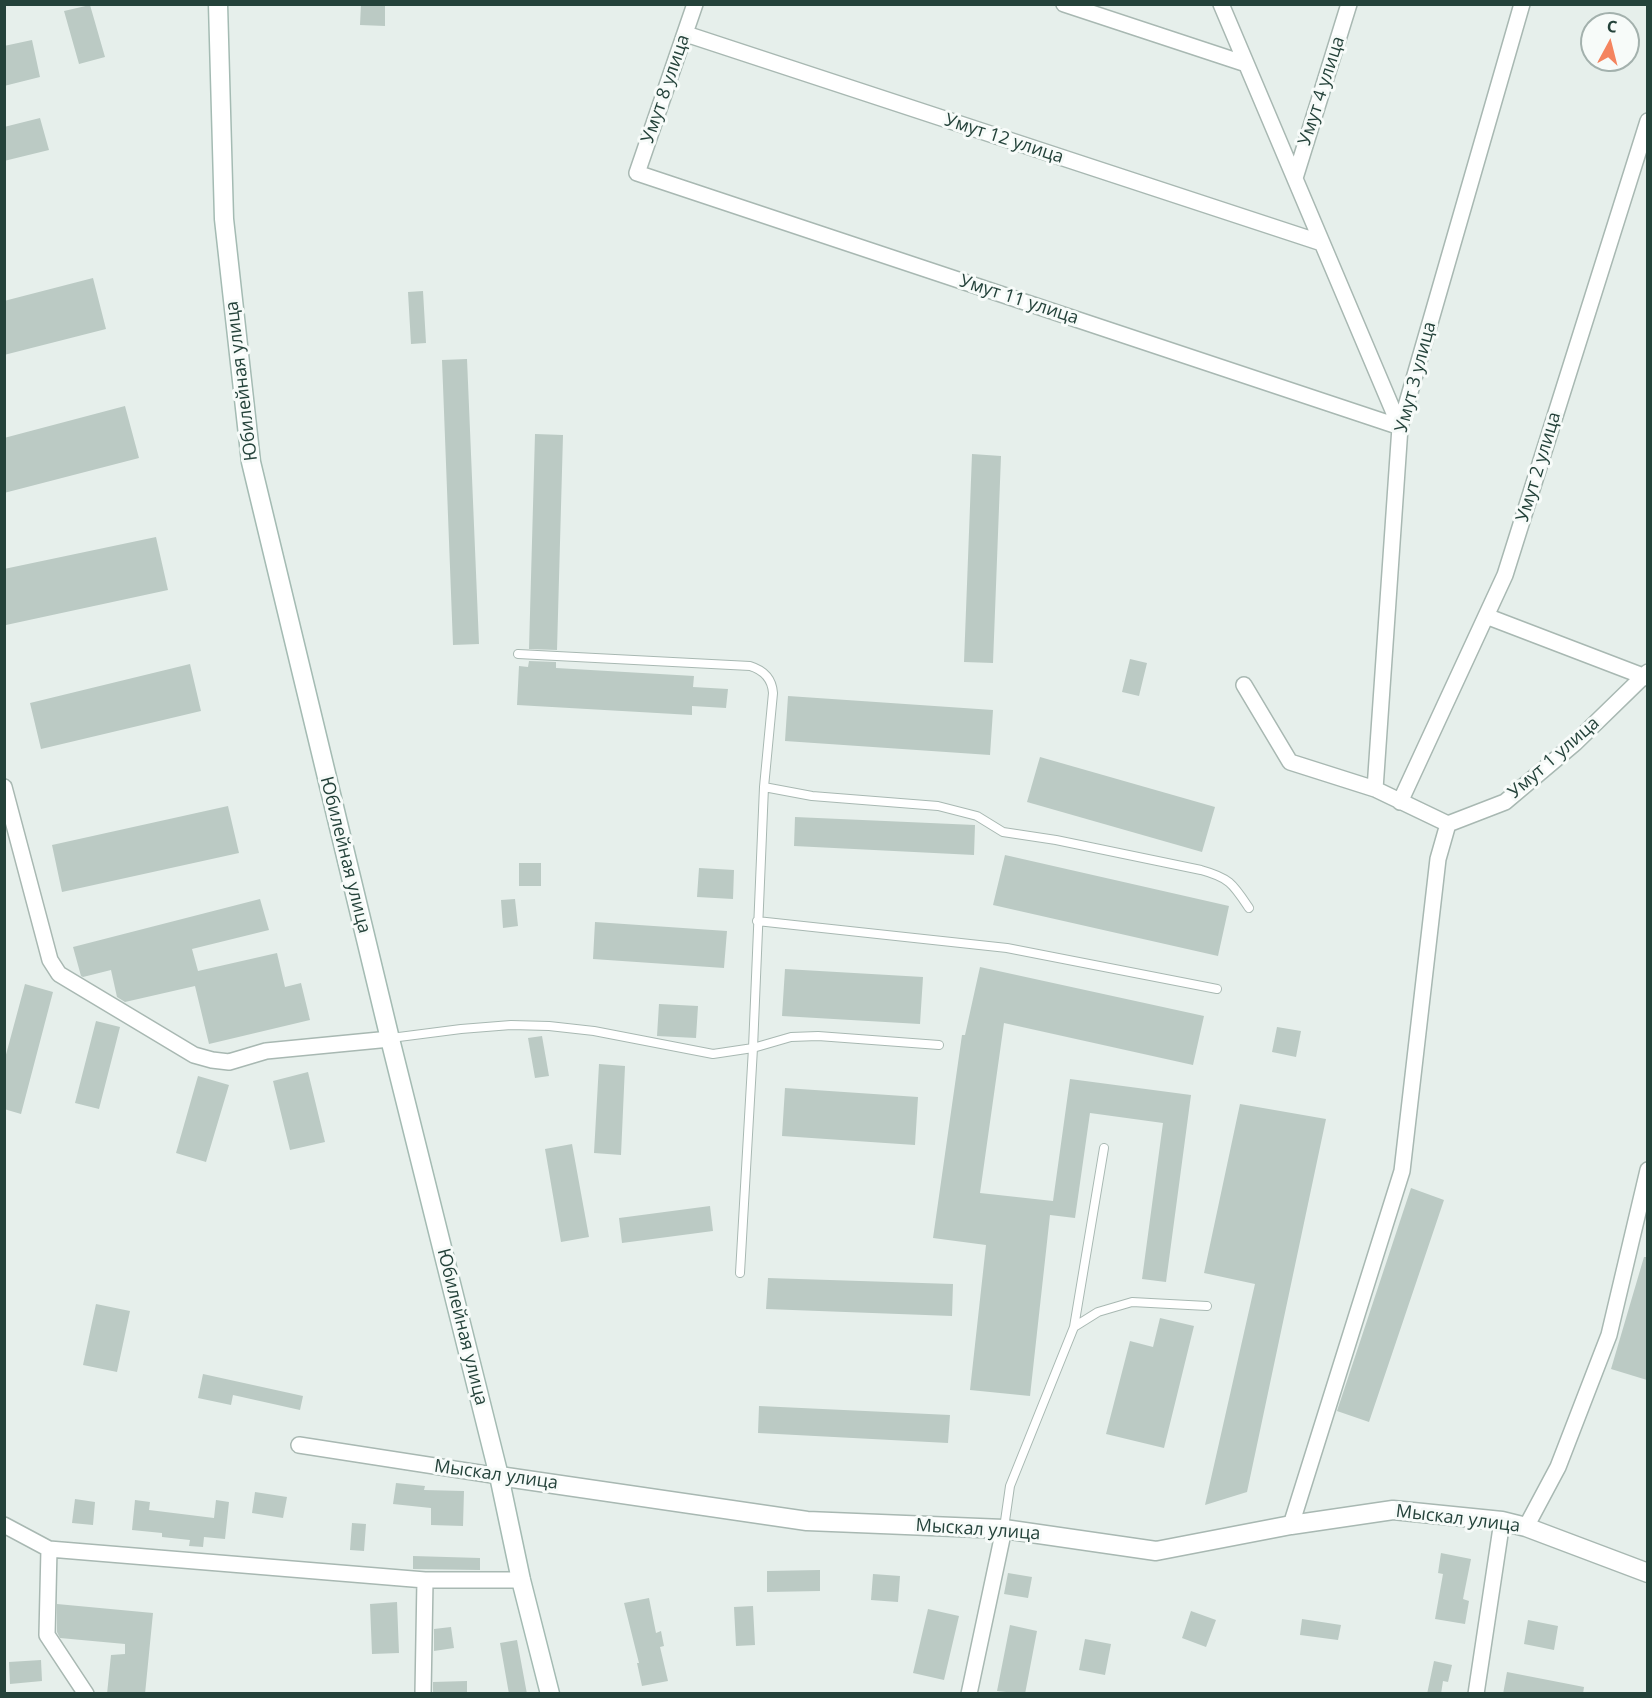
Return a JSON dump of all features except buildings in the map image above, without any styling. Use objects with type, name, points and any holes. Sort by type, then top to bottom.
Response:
[{"type":"main road","name":"Юбилейная улица","points":[[218,4],[224,219],[250,462],[499,1476],[521,1580],[550,1694]]},
{"type":"main road","name":"Мыскал улица","points":[[499,1476],[807,1521],[1004,1529],[1156,1551],[1393,1510],[1502,1521],[1526,1527],[1647,1573]]},
{"type":"street","name":"Умут 8 улица","points":[[638,173],[695,4]]},
{"type":"street","points":[[1064,4],[1246,64]]},
{"type":"street","points":[[1221,4],[1400,427]]},
{"type":"street","name":"Умут 4 улица","points":[[1294,178],[1349,4]]},
{"type":"street","name":"Умут 3 улица","points":[[1375,789],[1400,427],[1522,4]]},
{"type":"street","name":"Умут 12 улица","points":[[686,34],[1322,243]]},
{"type":"street","name":"Умут 2 улица","points":[[1400,802],[1504,575],[1647,121]]},
{"type":"street","name":"Умут 11 улица","points":[[638,173],[1400,427]]},
{"type":"street","points":[[1486,616],[1646,675]]},
{"type":"street","name":"Умут 1 улица","points":[[1448,824],[1505,802],[1575,743],[1646,675]]},
{"type":"street","points":[[1244,685],[1290,762],[1375,789],[1448,824],[1438,859],[1402,1171],[1291,1526]]},
{"type":"street","points":[[4,787],[10,835],[50,960],[59,975],[194,1055],[212,1060],[229,1062],[266,1052],[390,1039]]},
{"type":"street","points":[[1526,1527],[1558,1467],[1609,1335],[1647,1170]]},
{"type":"street","name":"Мыскал улица","points":[[299,1445],[499,1476]]},
{"type":"street","points":[[1476,1694],[1502,1521]]},
{"type":"street","points":[[4,1525],[50,1549],[425,1580],[521,1580]]},
{"type":"street","points":[[969,1694],[1004,1529]]},
{"type":"street","points":[[50,1549],[47,1635],[86,1694]]},
{"type":"street","points":[[423,1694],[425,1580]]},
{"type":"lane","points":[[518,654],[750,666],[758,668],[770,680],[772,686],[764,787],[753,1048],[740,1273]]},
{"type":"lane","points":[[764,787],[812,796],[938,806],[977,816],[1003,832],[1056,840],[1201,870],[1221,876],[1230,882],[1249,908]]},
{"type":"lane","points":[[757,921],[1007,948],[1216,989]]},
{"type":"lane","points":[[390,1039],[511,1025],[594,1031],[713,1054],[753,1048],[791,1037],[818,1036],[939,1045]]},
{"type":"lane","points":[[1004,1529],[1010,1486],[1074,1327],[1104,1148]]},
{"type":"lane","points":[[1074,1327],[1098,1312],[1132,1302],[1207,1306]]}]
